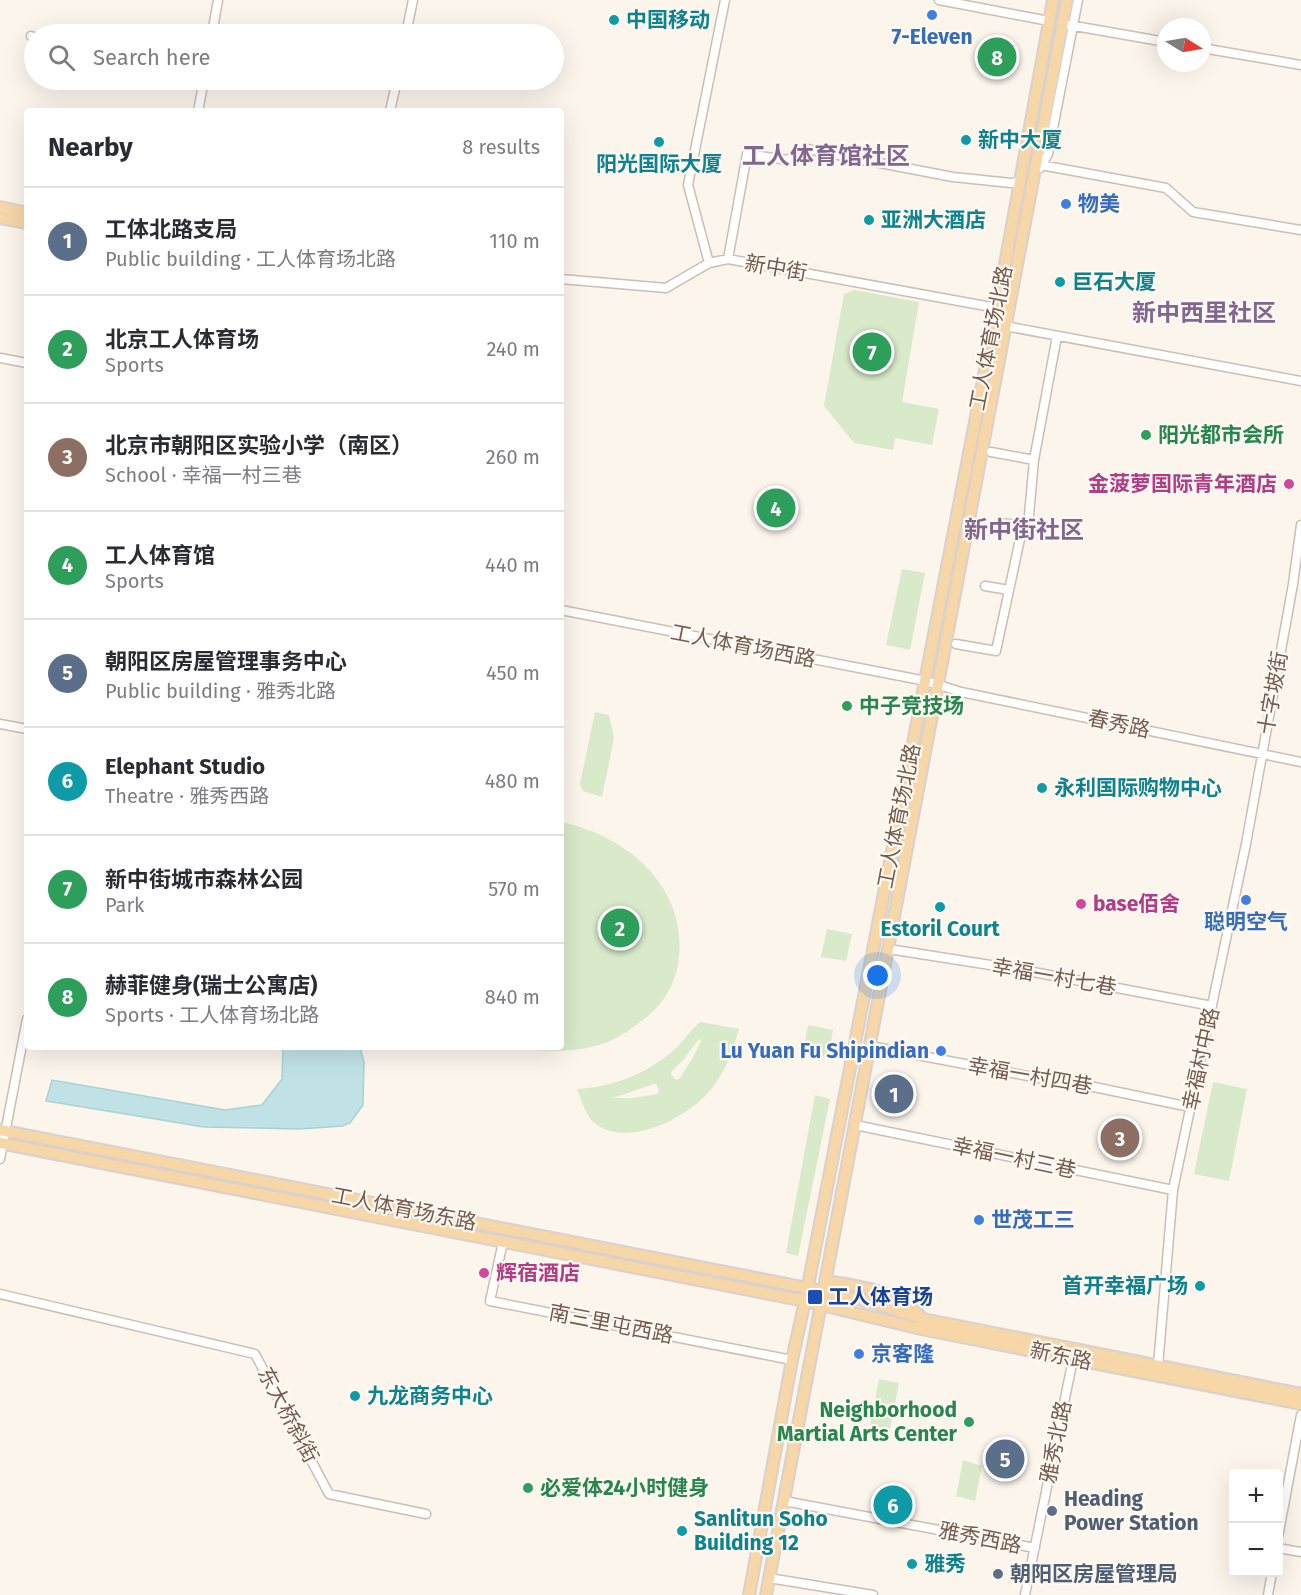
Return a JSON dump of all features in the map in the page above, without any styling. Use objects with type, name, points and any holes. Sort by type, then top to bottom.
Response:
[{"type":"main road","name":"工人体育场北路","points":[[749,1595],[792,1360],[926,681],[1053,0]]},
{"type":"main road","name":"工人体育场北路","points":[[766,1595],[1033,179],[1068,25],[1067,0]]},
{"type":"main road","points":[[0,207],[24,212]]},
{"type":"main road","points":[[0,218],[24,222]]},
{"type":"main road","name":"工人体育场东路","points":[[3,1131],[807,1288],[825,1286]]},
{"type":"main road","name":"工人体育场东路","points":[[2,1143],[821,1305]]},
{"type":"main road","name":"新东路","points":[[825,1286],[892,1295],[914,1308],[922,1318],[1301,1394]]},
{"type":"main road","name":"新东路","points":[[821,1305],[921,1329],[1301,1404]]},
{"type":"street","points":[[214,24],[218,0]]},
{"type":"street","points":[[408,24],[413,0]]},
{"type":"street","points":[[709,263],[688,185],[725,0]]},
{"type":"street","points":[[939,0],[1049,21]]},
{"type":"street","name":"工人体育场北路","points":[[1033,179],[1048,154],[1068,25],[1078,0]]},
{"type":"street","points":[[1068,25],[1157,40]]},
{"type":"street","points":[[1211,49],[1301,64]]},
{"type":"street","points":[[199,108],[202,90]]},
{"type":"street","points":[[391,108],[395,90]]},
{"type":"street","points":[[729,259],[747,154],[787,160],[807,149],[953,177],[1019,182]]},
{"type":"street","points":[[1041,165],[1166,188],[1193,212],[1301,230]]},
{"type":"street","name":"新中街","points":[[564,279],[666,288],[709,263],[729,259],[997,308]]},
{"type":"street","points":[[1005,326],[1301,381]]},
{"type":"street","points":[[956,644],[996,651],[1020,539],[1028,526],[1034,460],[1057,336]]},
{"type":"street","points":[[0,358],[24,362]]},
{"type":"street","points":[[991,452],[1034,460]]},
{"type":"street","points":[[1000,523],[1028,526]]},
{"type":"street","name":"十字坡街","points":[[1262,754],[1301,525]]},
{"type":"street","points":[[985,586],[1009,590]]},
{"type":"street","name":"工人体育场西路","points":[[564,611],[938,685]]},
{"type":"street","name":"春秀路","points":[[938,685],[961,692],[1301,762]]},
{"type":"street","points":[[0,724],[24,728]]},
{"type":"street","name":"幸福村中路","points":[[1158,1366],[1173,1190],[1246,844],[1262,754]]},
{"type":"street","name":"幸福一村七巷","points":[[895,950],[1028,971],[1212,1006]]},
{"type":"street","points":[[0,1159],[3,1131],[24,1033]]},
{"type":"street","name":"幸福一村四巷","points":[[870,1046],[1054,1081],[1070,1082],[1190,1107]]},
{"type":"street","name":"幸福一村三巷","points":[[855,1125],[1173,1190]]},
{"type":"street","name":"南三里屯西路","points":[[502,1242],[490,1301],[792,1360]]},
{"type":"street","name":"东大桥斜街","points":[[0,1294],[255,1354],[329,1494],[426,1514]]},
{"type":"street","name":"雅秀北路","points":[[1025,1595],[1072,1359]]},
{"type":"street","points":[[1281,1523],[1301,1415]]},
{"type":"street","name":"雅秀西路","points":[[784,1501],[1035,1548]]},
{"type":"street","points":[[1283,1549],[1301,1552]]},
{"type":"street","points":[[1268,1595],[1271,1577]]},
{"type":"street","points":[[769,1578],[873,1595]]},
{"type":"green space","points":[[854,290],[919,302],[902,402],[939,409],[932,445],[895,438],[893,450],[854,443],[824,406],[844,294]]},
{"type":"green space","points":[[902,569],[925,573],[910,650],[886,645]]},
{"type":"green space","points":[[595,712],[609,715],[614,738],[602,797],[583,791],[580,784]]},
{"type":"green space","points":[[564,823],[607,838],[628,851],[647,867],[662,886],[673,907],[679,930],[679,956],[675,976],[667,994],[655,1010],[620,1036],[599,1045],[565,1051],[542,1050],[564,1050]]},
{"type":"green space","points":[[827,929],[852,934],[846,961],[821,957]]},
{"type":"green space","points":[[701,1022],[739,1029],[725,1067],[702,1099],[675,1118],[643,1131],[626,1133],[611,1131],[593,1122],[577,1089],[617,1082],[642,1072],[665,1058]],"holes":[[[699,1039],[701,1041],[692,1059],[680,1078],[675,1079],[671,1072]],[[654,1084],[659,1090],[657,1094],[633,1098],[613,1098]]]},
{"type":"green space","points":[[808,1025],[833,1030],[828,1057],[803,1052]]},
{"type":"green space","points":[[1213,1082],[1247,1089],[1229,1181],[1194,1174]]},
{"type":"green space","points":[[815,1095],[830,1099],[798,1256],[786,1253]]},
{"type":"green space","points":[[879,1379],[899,1383],[890,1430],[870,1426]]},
{"type":"green space","points":[[963,1460],[982,1466],[975,1501],[956,1496]]},
{"type":"water","points":[[283,1050],[361,1050],[364,1062],[363,1105],[350,1123],[342,1126],[300,1129],[204,1127],[46,1101],[52,1080],[225,1110],[262,1105],[282,1079]]},
{"type":"place","name":"7-Eleven","points":[[932,15]]},
{"type":"place","name":"中国移动","points":[[614,20]]},
{"type":"place","name":"赫菲健身(瑞士公寓店)","points":[[997,57]]},
{"type":"place","name":"新中大厦","points":[[966,140]]},
{"type":"place","name":"阳光国际大厦","points":[[659,142]]},
{"type":"place","name":"物美","points":[[1066,204]]},
{"type":"place","name":"亚洲大酒店","points":[[869,220]]},
{"type":"place","name":"巨石大厦","points":[[1060,282]]},
{"type":"place","name":"新中街城市森林公园","points":[[872,352]]},
{"type":"place","name":"阳光都市会所","points":[[1146,435]]},
{"type":"place","name":"金菠萝国际青年酒店","points":[[1289,484]]},
{"type":"place","name":"工人体育馆","points":[[776,508]]},
{"type":"place","name":"中子竞技场","points":[[847,706]]},
{"type":"place","name":"永利国际购物中心","points":[[1042,788]]},
{"type":"place","name":"聪明空气","points":[[1246,900]]},
{"type":"place","name":"base佰舍","points":[[1081,904]]},
{"type":"place","name":"Estoril Court","points":[[940,907]]},
{"type":"place","name":"北京工人体育场","points":[[620,928]]},
{"type":"place","name":"Lu Yuan Fu Shipindian","points":[[941,1051]]},
{"type":"place","name":"工体北路支局","points":[[894,1094]]},
{"type":"place","name":"北京市朝阳区实验小学（南区）","points":[[1120,1138]]},
{"type":"place","name":"世茂工三","points":[[979,1220]]},
{"type":"place","name":"辉宿酒店","points":[[484,1273]]},
{"type":"place","name":"首开幸福广场","points":[[1200,1286]]},
{"type":"place","name":"工人体育场","points":[[815,1297]]},
{"type":"place","name":"京客隆","points":[[859,1354]]},
{"type":"place","name":"九龙商务中心","points":[[355,1396]]},
{"type":"place","name":"Neighborhood Martial Arts Center","points":[[969,1422]]},
{"type":"place","name":"朝阳区房屋管理事务中心","points":[[1005,1459]]},
{"type":"place","name":"必爱体24小时健身","points":[[528,1488]]},
{"type":"place","name":"Elephant Studio","points":[[893,1505]]},
{"type":"place","name":"Heading Power Station","points":[[1052,1511]]},
{"type":"place","name":"Sanlitun Soho Building 12","points":[[682,1531]]},
{"type":"place","name":"雅秀","points":[[912,1564]]},
{"type":"place","name":"朝阳区房屋管理局","points":[[998,1574]]},
{"type":"district","name":"工人体育馆社区","points":[[826,156]]},
{"type":"district","name":"新中西里社区","points":[[1204,313]]},
{"type":"district","name":"新中街社区","points":[[1024,530]]}]
